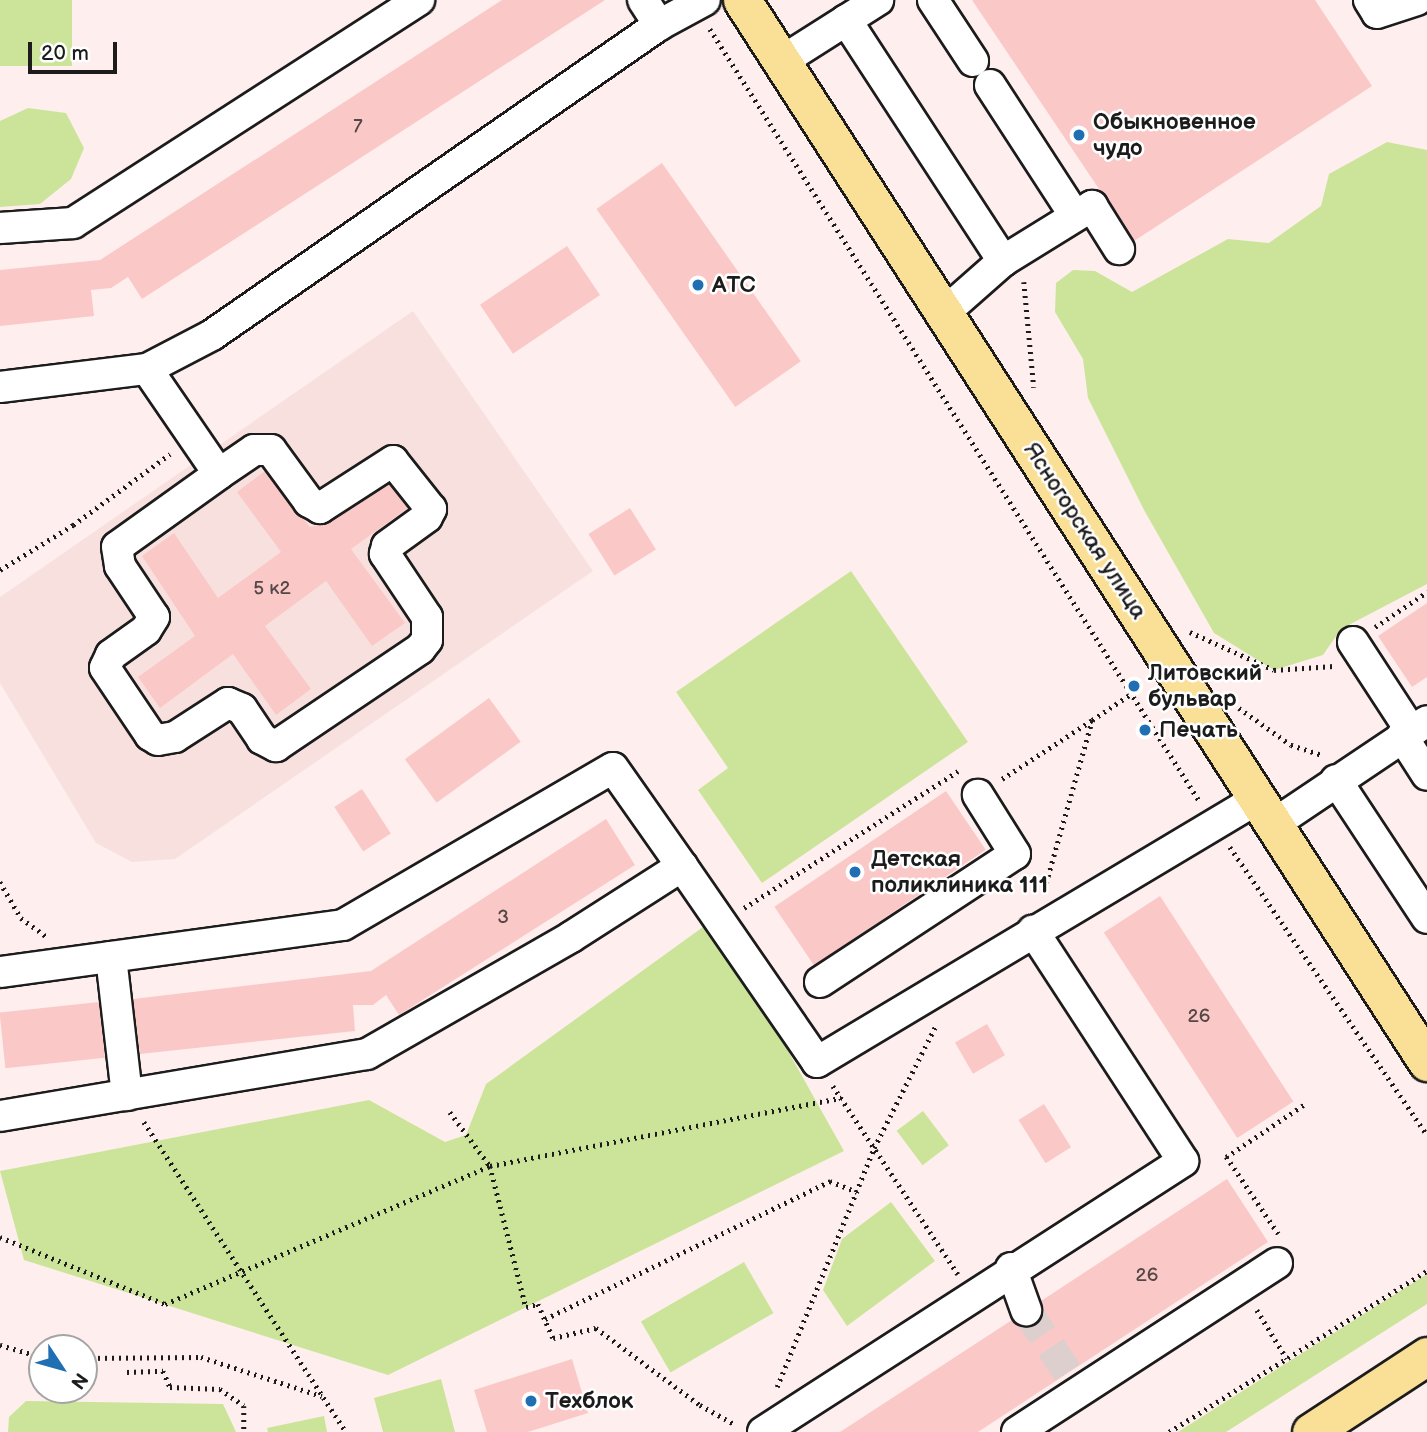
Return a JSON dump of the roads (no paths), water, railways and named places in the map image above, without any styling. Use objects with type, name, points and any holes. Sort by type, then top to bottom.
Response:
[{"type":"main road","name":"Ясногорская улица","points":[[742,0],[1427,1062]]},
{"type":"main road","points":[[1311,1432],[1427,1356]]},
{"type":"lane","points":[[0,228],[73,223],[419,0]]},
{"type":"lane","points":[[643,0],[659,25]]},
{"type":"lane","points":[[782,61],[878,0]]},
{"type":"lane","points":[[933,0],[972,61]]},
{"type":"lane","points":[[1369,0],[1377,13],[1417,0]]},
{"type":"lane","points":[[0,387],[147,369],[212,335],[659,25],[700,2]]},
{"type":"lane","points":[[846,20],[1003,261]]},
{"type":"lane","points":[[990,85],[1076,216]]},
{"type":"lane","points":[[944,313],[1003,261],[1092,206],[1119,249]]},
{"type":"lane","points":[[147,369],[219,474]]},
{"type":"lane","points":[[254,450],[271,450],[309,502],[320,508],[393,461],[431,509],[427,517],[387,546],[385,554],[427,617],[427,640],[420,649],[276,746],[262,739],[242,709],[228,703],[175,737],[158,740],[150,736],[105,668],[111,654],[146,631],[153,617],[120,566],[117,547],[219,474],[254,450]]},
{"type":"lane","points":[[1347,654],[1414,729],[1427,775]]},
{"type":"lane","points":[[0,972],[343,925],[613,768],[817,1062],[1215,825],[1266,811],[1346,774],[1414,729]]},
{"type":"lane","points":[[1346,774],[1427,918]]},
{"type":"lane","points":[[820,982],[1015,854],[978,795]]},
{"type":"lane","points":[[0,1116],[367,1054],[571,937],[682,866]]},
{"type":"lane","points":[[751,1429],[1183,1161],[1033,931]]},
{"type":"lane","points":[[111,957],[127,1095]]},
{"type":"lane","points":[[1017,1432],[1277,1263]]},
{"type":"lane","points":[[1011,1268],[1026,1310]]},
{"type":"tunnel","points":[[1026,1310],[1068,1373]]},
{"type":"place","name":"Обыкновенное чудо","points":[[1079,135]]},
{"type":"place","name":"АТС","points":[[698,285]]},
{"type":"place","name":"Литовский бульвар","points":[[1134,686]]},
{"type":"place","name":"Печать","points":[[1145,730]]},
{"type":"place","name":"Детская поликлиника 111","points":[[855,872]]},
{"type":"place","name":"Техблок","points":[[531,1401]]}]
